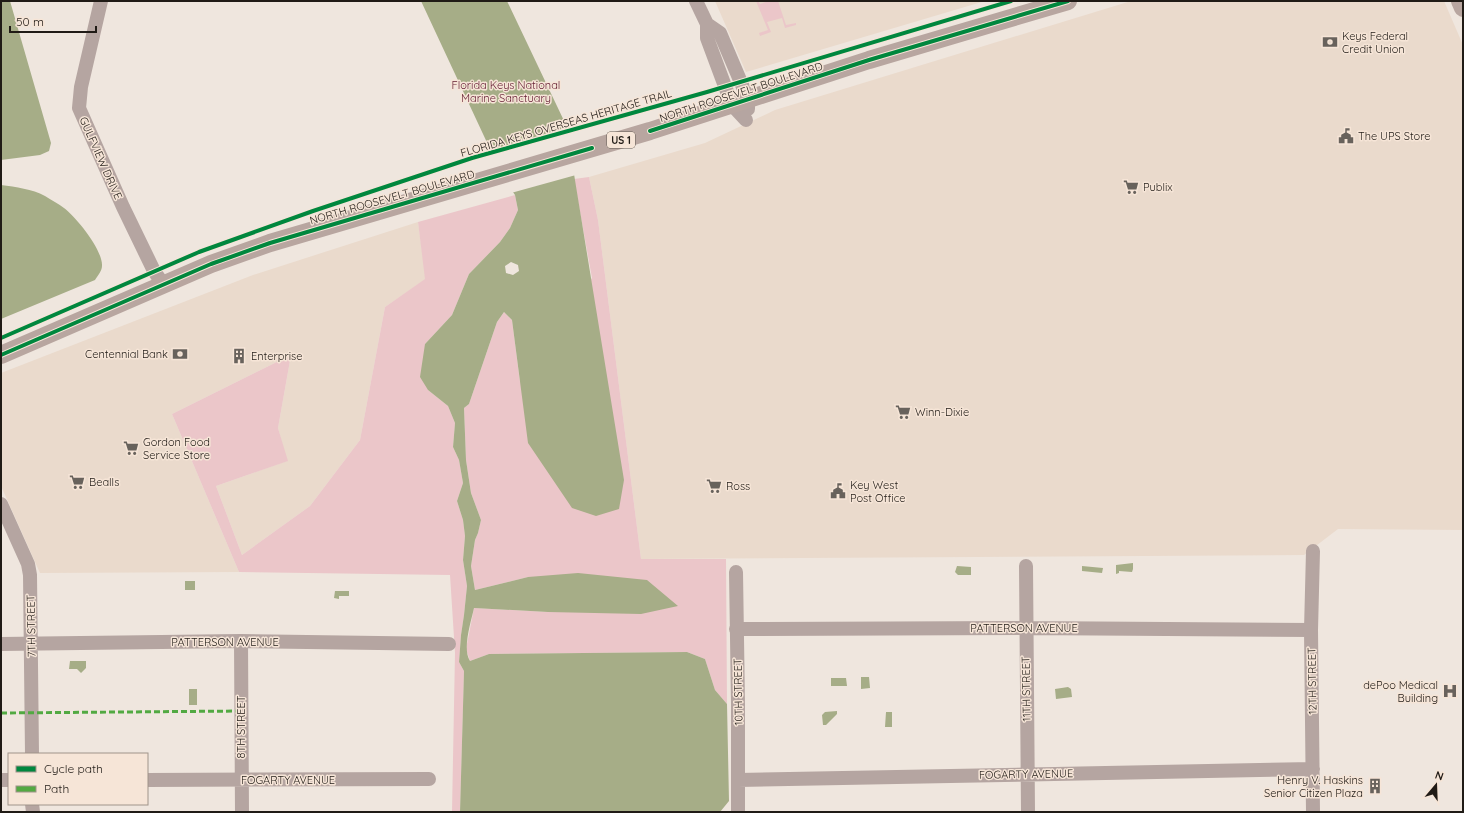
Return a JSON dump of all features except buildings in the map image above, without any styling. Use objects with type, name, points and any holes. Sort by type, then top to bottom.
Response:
[{"type":"main road","name":"NORTH ROOSEVELT BOULEVARD","points":[[1,355],[163,284],[270,242],[650,131],[884,56],[1068,1]]},
{"type":"main road","points":[[1460,1],[1463,8]]},
{"type":"street","name":"GULFVIEW DRIVE","points":[[101,1],[81,87],[79,108],[120,201],[154,271],[163,284]]},
{"type":"street","points":[[696,1],[706,24],[707,38],[740,102]]},
{"type":"street","name":"7TH STREET","points":[[1,504],[28,564],[30,575],[32,644],[32,753]]},
{"type":"street","name":"12TH STREET","points":[[1313,551],[1311,630],[1313,812]]},
{"type":"street","name":"11TH STREET","points":[[1026,566],[1028,812]]},
{"type":"street","name":"10TH STREET","points":[[736,572],[738,812]]},
{"type":"street","name":"PATTERSON AVENUE","points":[[736,629],[1026,628],[1311,630]]},
{"type":"street","name":"PATTERSON AVENUE","points":[[1,644],[241,641],[449,644]]},
{"type":"street","name":"8TH STREET","points":[[241,641],[242,812]]},
{"type":"street","name":"FOGARTY AVENUE","points":[[738,780],[1313,769]]},
{"type":"street","name":"FOGARTY AVENUE","points":[[148,780],[429,779]]},
{"type":"shaded area","points":[[1,1],[10,1],[51,143],[49,151],[40,155],[1,160]]},
{"type":"shaded area","points":[[421,1],[507,1],[566,125],[624,480],[619,509],[596,516],[572,508],[528,443],[512,320],[504,312],[497,322],[469,404],[464,408],[466,460],[471,493],[481,520],[475,540],[471,566],[475,590],[528,577],[578,573],[647,580],[678,606],[641,614],[548,612],[474,608],[467,643],[468,656],[470,661],[489,654],[687,652],[705,659],[715,690],[727,704],[729,801],[720,812],[460,812],[464,671],[459,662],[467,586],[463,560],[465,536],[463,520],[457,501],[463,483],[459,460],[453,447],[455,423],[448,406],[428,390],[420,377],[425,344],[452,315],[469,274],[500,242],[510,228],[518,210],[515,195],[504,179]],"holes":[[[511,262],[518,265],[519,271],[513,275],[506,273],[505,266]]]},
{"type":"shaded area","points":[[715,1],[985,1],[746,72]]},
{"type":"shaded area","points":[[756,1],[760,4],[769,1],[778,1],[786,25],[796,23],[796,25],[785,28],[782,18],[767,22],[771,32],[760,36],[759,33],[768,30]]},
{"type":"shaded area","points":[[1131,1],[1444,1],[1463,45],[1463,530],[1338,529],[1304,555],[641,559],[598,220],[589,177],[705,143],[775,110]]},
{"type":"shaded area","points":[[589,177],[598,220],[641,559],[726,559],[727,704],[715,690],[705,659],[687,652],[489,654],[470,661],[466,649],[474,608],[548,612],[528,577],[475,590],[471,566],[475,540],[481,520],[471,493],[466,460],[464,408],[469,404],[497,322],[504,312],[512,320],[520,382],[592,278],[574,179]]},
{"type":"shaded area","points":[[1,185],[35,192],[45,196],[69,212],[82,226],[94,243],[101,259],[102,268],[95,280],[1,319]]},
{"type":"shaded area","points":[[515,195],[518,210],[510,228],[500,242],[469,274],[452,315],[425,344],[428,390],[448,406],[455,423],[453,447],[459,460],[463,483],[457,501],[463,520],[465,536],[463,560],[467,586],[459,662],[464,671],[460,812],[452,812],[455,653],[450,575],[239,572],[172,414],[291,355],[278,428],[288,461],[216,486],[242,555],[310,506],[360,440],[385,307],[425,279],[418,222]]},
{"type":"shaded area","points":[[418,222],[426,279],[385,307],[360,440],[310,506],[242,555],[216,486],[287,461],[278,428],[291,355],[172,414],[239,572],[40,573],[1,486],[1,373],[253,275]]},
{"type":"shaded area","points":[[1133,563],[1132,572],[1119,571],[1119,573],[1116,574],[1116,565]]},
{"type":"shaded area","points":[[957,566],[971,567],[971,575],[958,575],[955,572]]},
{"type":"shaded area","points":[[1082,566],[1103,568],[1102,573],[1082,571]]},
{"type":"shaded area","points":[[185,581],[195,581],[195,590],[185,590]]},
{"type":"shaded area","points":[[335,591],[349,591],[349,596],[339,596],[339,599],[334,598]]},
{"type":"shaded area","points":[[70,661],[86,661],[86,668],[81,673],[77,669],[69,669]]},
{"type":"shaded area","points":[[861,677],[869,677],[870,688],[861,689]]},
{"type":"shaded area","points":[[831,678],[846,678],[847,686],[831,686]]},
{"type":"shaded area","points":[[1068,687],[1071,689],[1072,697],[1056,699],[1055,689]]},
{"type":"shaded area","points":[[189,689],[197,689],[197,705],[189,705]]},
{"type":"shaded area","points":[[837,711],[837,714],[826,725],[823,725],[822,715],[825,712]]},
{"type":"shaded area","points":[[886,712],[892,712],[892,727],[885,727]]},
{"type":"pier","points":[[568,127],[576,175],[511,193],[502,180],[488,151]]},
{"type":"marked path","points":[[1,713],[241,711]]},
{"type":"cycle path","name":"FLORIDA KEYS OVERSEAS HERITAGE TRAIL","points":[[1,338],[199,252],[313,211],[472,158],[707,92],[1011,1]]},
{"type":"cycle path","points":[[650,131],[869,60],[1068,1]]},
{"type":"cycle path","points":[[1,355],[211,264],[270,243],[592,148]]},
{"type":"place","name":"Keys Federal Credit Union","points":[[1330,42]]},
{"type":"place","name":"The UPS Store","points":[[1346,136]]},
{"type":"place","name":"Publix","points":[[1131,187]]},
{"type":"place","name":"Centennial Bank","points":[[180,354]]},
{"type":"place","name":"Enterprise","points":[[239,356]]},
{"type":"place","name":"Winn-Dixie","points":[[903,412]]},
{"type":"place","name":"Gordon Food Service Store","points":[[131,448]]},
{"type":"place","name":"Bealls","points":[[77,482]]},
{"type":"place","name":"Ross","points":[[714,486]]},
{"type":"place","name":"Key West Post Office","points":[[838,491]]},
{"type":"place","name":"dePoo Medical Building","points":[[1450,691]]},
{"type":"place","name":"Henry V. Haskins Senior Citizen Plaza","points":[[1375,786]]},
{"type":"park label","name":"Florida Keys National Marine Sanctuary","points":[[506,91]]}]
